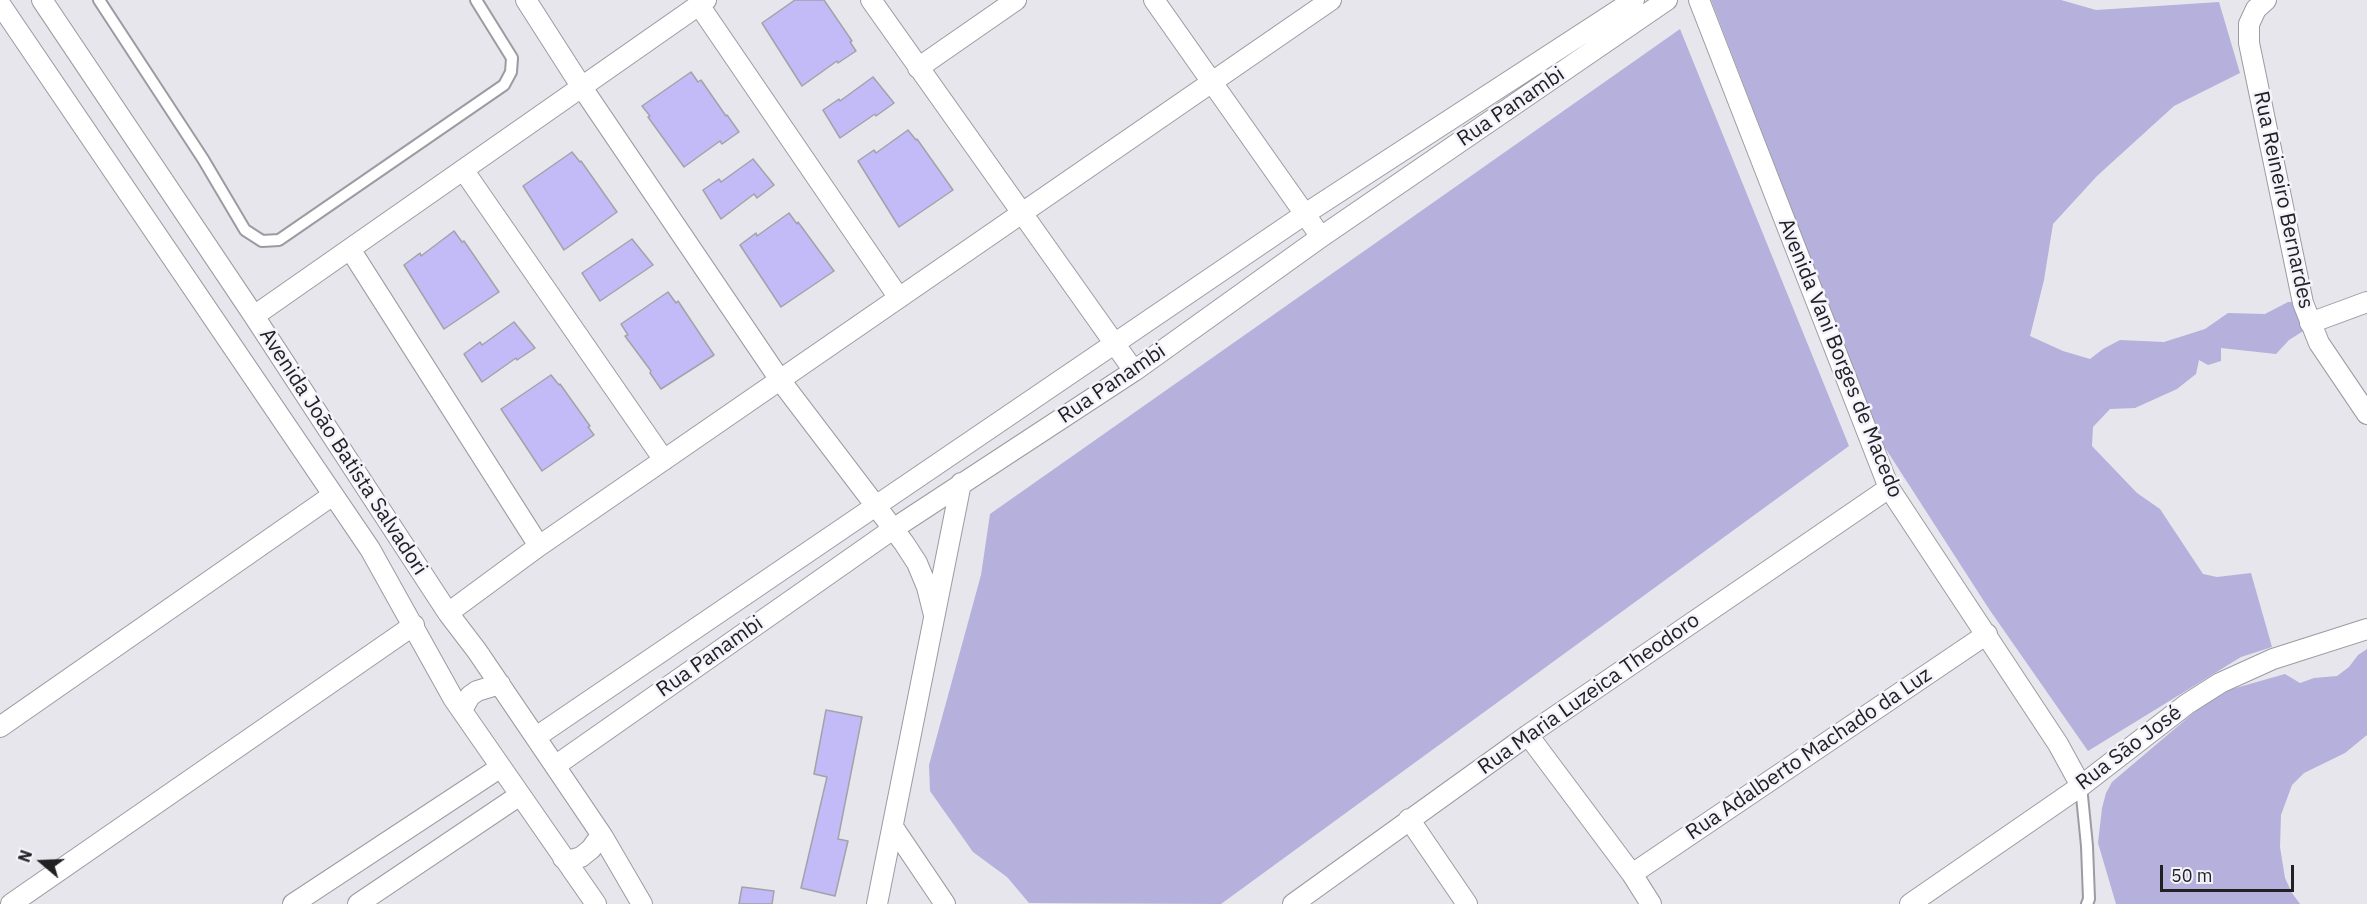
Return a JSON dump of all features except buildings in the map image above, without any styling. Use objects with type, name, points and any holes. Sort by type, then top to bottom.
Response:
[{"type":"street","name":"Avenida João Batista Salvadori","points":[[43,0],[254,316],[448,613],[500,684],[601,835],[642,904]]},
{"type":"street","points":[[526,0],[581,86],[780,380],[904,543],[917,563],[927,587],[934,615]]},
{"type":"street","points":[[871,0],[1134,371]]},
{"type":"street","points":[[918,68],[1016,0]]},
{"type":"street","points":[[1154,0],[1322,237]]},
{"type":"street","points":[[448,613],[539,546],[1331,0]]},
{"type":"street","name":"Rua Panambi","points":[[536,737],[1305,214],[1634,0]]},
{"type":"street","name":"Rua Panambi","points":[[555,766],[893,529],[1134,371],[1322,237],[1667,0]]},
{"type":"street","name":"Avenida Vani Borges de Macedo","points":[[1699,0],[1889,488],[2058,744],[2081,786]]},
{"type":"street","name":"Rua Reineiro Bernardes","points":[[2266,0],[2256,9],[2249,24],[2248,43],[2304,303],[2319,343],[2367,414]]},
{"type":"street","points":[[254,316],[703,2],[899,298]]},
{"type":"street","name":"Avenida João Batista Salvadori","points":[[0,4],[370,549],[462,711],[596,904]]},
{"type":"street","points":[[464,171],[664,460]]},
{"type":"street","points":[[350,249],[539,546]]},
{"type":"street","points":[[2310,323],[2367,302]]},
{"type":"street","points":[[877,904],[961,483]]},
{"type":"street","name":"Rua Maria Luzeica Theodoro","points":[[1293,904],[1528,735],[1889,488]]},
{"type":"street","points":[[0,727],[333,495]]},
{"type":"street","points":[[11,904],[414,625]]},
{"type":"street","name":"Rua São José","points":[[1910,904],[2081,786],[2187,704],[2220,682],[2273,659],[2367,629]]},
{"type":"street","name":"Rua Adalberto Machado da Luz","points":[[1632,874],[1987,634]]},
{"type":"street","points":[[462,711],[470,696],[477,691],[500,684]]},
{"type":"street","points":[[1528,735],[1632,874],[1651,904]]},
{"type":"street","points":[[293,904],[501,767]]},
{"type":"street","points":[[358,904],[520,795]]},
{"type":"street","points":[[1409,819],[1467,904]]},
{"type":"street","points":[[893,827],[945,904]]},
{"type":"street","points":[[563,858],[571,860],[580,856],[591,849],[601,835]]},
{"type":"lane","points":[[99,0],[203,159],[245,230],[262,241],[279,240],[504,85],[511,72],[512,58],[476,0]]},
{"type":"lane","points":[[2081,786],[2087,846],[2089,899],[2087,904]]},
{"type":"shaded area","points":[[1711,0],[2061,0],[2096,10],[2219,2],[2240,73],[2174,106],[2097,176],[2053,224],[2044,280],[2030,336],[2063,351],[2090,359],[2120,340],[2164,342],[2205,329],[2228,313],[2265,314],[2288,302],[2297,302],[2305,330],[2289,340],[2276,354],[2221,348],[2221,361],[2208,365],[2199,360],[2196,374],[2177,389],[2135,408],[2110,409],[2093,427],[2092,446],[2137,493],[2160,509],[2203,574],[2217,577],[2251,573],[2272,647],[2241,657],[2088,751],[1989,609],[1882,443]]},
{"type":"shaded area","points":[[1680,29],[1849,446],[1221,904],[1029,903],[1007,877],[973,852],[930,791],[929,765],[981,575],[990,514]]},
{"type":"shaded area","points":[[2367,649],[2367,735],[2345,753],[2304,773],[2292,785],[2281,815],[2280,847],[2285,878],[2300,904],[2116,904],[2098,843],[2102,808],[2112,782],[2204,704],[2232,689],[2285,674],[2300,683],[2314,678],[2337,676]]}]
